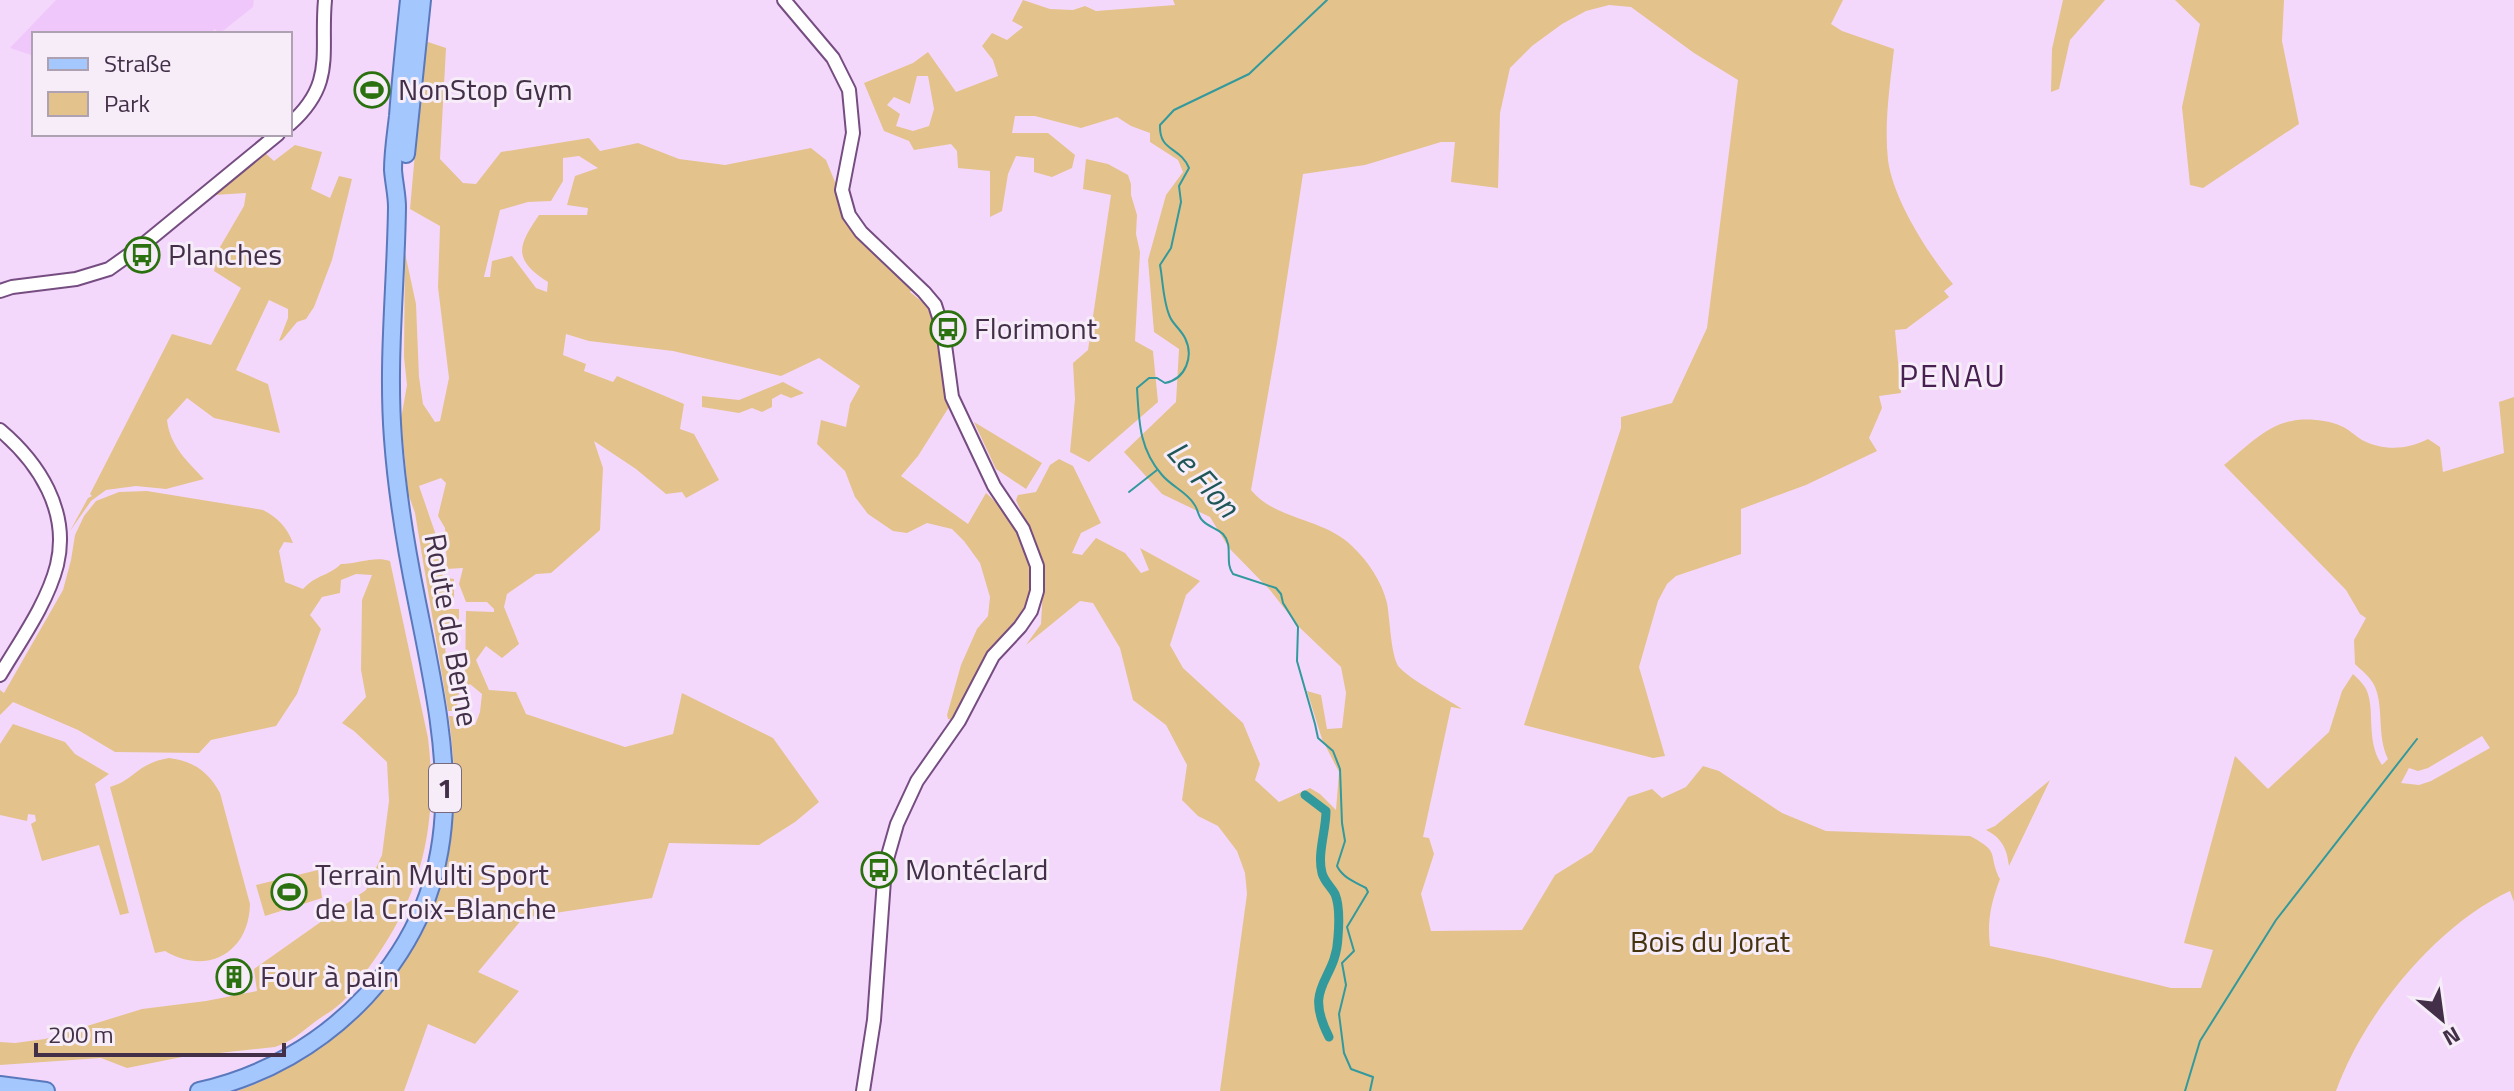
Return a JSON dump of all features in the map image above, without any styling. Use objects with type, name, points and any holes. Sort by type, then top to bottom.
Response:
[{"type":"main road","name":"Route de Berne","points":[[397,204],[393,169],[409,0]]},
{"type":"main road","name":"Route de Berne","points":[[199,1091],[238,1080],[281,1061],[319,1038],[353,1009],[385,972],[408,937],[424,901],[437,858],[445,805],[443,742],[401,515],[391,414],[392,292],[397,204],[404,171],[422,0]]},
{"type":"main road","points":[[2,1086],[46,1091]]},
{"type":"street","points":[[292,122],[311,101],[322,76],[326,52],[325,0]]},
{"type":"street","points":[[784,0],[833,58],[849,90],[853,133],[842,190],[849,215],[861,232],[935,305],[943,330],[952,397],[994,486],[1023,529],[1037,566],[1037,591],[1027,619],[993,656],[959,721],[917,781],[897,824],[885,866],[874,1020],[863,1091]]},
{"type":"street","points":[[0,291],[76,279],[109,269],[276,136]]},
{"type":"street","points":[[0,430],[28,457],[51,494],[59,546],[50,584],[0,675]]},
{"type":"shaded area","points":[[56,0],[254,0],[253,7],[222,32],[215,29],[211,32],[32,32],[32,55],[10,48]]},
{"type":"green space","name":"Bois du Jorat","points":[[1023,0],[1050,9],[1073,10],[1085,6],[1096,11],[1175,5],[1173,0],[1843,0],[1831,24],[1842,31],[1894,49],[1887,132],[1891,175],[1913,225],[1953,284],[1944,291],[1949,297],[1906,329],[1895,330],[1901,393],[1879,396],[1882,408],[1869,438],[1877,451],[1806,485],[1741,509],[1741,554],[1676,576],[1667,584],[1658,601],[1639,667],[1665,756],[1653,758],[1524,725],[1621,428],[1621,417],[1672,403],[1707,328],[1738,80],[1694,53],[1631,7],[1609,5],[1586,11],[1562,24],[1532,46],[1510,68],[1500,113],[1498,188],[1451,182],[1455,142],[1441,142],[1365,165],[1303,174],[1251,490],[1261,500],[1286,514],[1341,537],[1358,552],[1374,572],[1385,595],[1397,664],[1413,679],[1462,709],[1451,707],[1423,837],[1429,838],[1434,854],[1421,894],[1431,931],[1522,930],[1555,875],[1592,852],[1628,797],[1652,789],[1662,798],[1686,787],[1703,766],[1719,771],[1782,813],[1826,831],[1970,836],[1980,842],[1990,850],[2000,879],[1990,912],[1990,946],[2171,988],[2201,988],[2213,950],[2184,943],[2235,756],[2268,789],[2329,732],[2342,691],[2353,674],[2365,687],[2369,697],[2377,755],[2382,765],[2388,759],[2382,740],[2377,691],[2355,664],[2354,640],[2366,618],[2360,614],[2346,590],[2224,465],[2274,427],[2292,421],[2310,420],[2336,424],[2370,444],[2387,447],[2403,447],[2428,439],[2440,447],[2443,472],[2504,453],[2499,402],[2514,397],[2514,902],[2510,891],[2482,906],[2429,949],[2405,975],[2364,1032],[2336,1091],[1220,1091],[1247,894],[1245,873],[1237,851],[1218,826],[1198,816],[1182,800],[1187,765],[1166,725],[1133,700],[1120,648],[1093,603],[1080,601],[1026,645],[1041,624],[1044,571],[1016,500],[1018,495],[1036,492],[1050,465],[1059,459],[1073,466],[1101,523],[1081,533],[1072,553],[1082,555],[1096,538],[1125,553],[1141,573],[1149,570],[1140,548],[1200,581],[1186,595],[1170,645],[1183,668],[1243,723],[1260,764],[1255,780],[1279,802],[1310,788],[1336,810],[1339,772],[1322,739],[1307,691],[1321,695],[1327,729],[1342,728],[1346,693],[1341,667],[1298,626],[1270,590],[1229,548],[1210,517],[1162,494],[1124,452],[1176,402],[1179,349],[1154,332],[1148,260],[1166,195],[1183,172],[1178,160],[1150,142],[1150,133],[1117,117],[1081,128],[1035,116],[1015,116],[1012,133],[1048,133],[1075,155],[1072,168],[1052,177],[1034,172],[1034,158],[1016,156],[1008,174],[1002,211],[990,217],[990,171],[958,168],[957,151],[951,144],[914,150],[909,141],[884,131],[864,83],[913,63],[928,52],[956,92],[998,76],[993,60],[982,46],[992,33],[1007,40],[1023,27],[1012,21]],"holes":[[[917,76],[928,76],[934,109],[929,126],[913,131],[896,126],[900,114],[887,105],[894,97],[910,104]],[[2482,736],[2490,748],[2431,781],[2419,785],[2401,783],[2409,768],[2418,771],[2428,768]]]},
{"type":"green space","points":[[2063,0],[2105,0],[2070,40],[2059,89],[2051,92],[2052,49]]},
{"type":"green space","points":[[2175,0],[2284,0],[2282,41],[2299,124],[2203,188],[2190,185],[2182,107],[2200,24]]},
{"type":"green space","points":[[425,41],[446,48],[440,159],[463,183],[476,184],[501,152],[589,138],[600,151],[638,143],[679,159],[725,165],[811,148],[826,160],[849,216],[915,286],[910,292],[926,305],[936,327],[949,407],[918,456],[901,476],[968,524],[986,493],[1007,516],[1024,544],[1032,576],[1032,592],[1021,619],[953,720],[948,719],[961,665],[977,629],[988,616],[990,597],[980,563],[952,529],[927,523],[907,533],[893,531],[868,514],[855,497],[845,471],[817,444],[821,420],[846,427],[850,404],[860,386],[819,358],[781,376],[673,351],[589,341],[566,334],[563,355],[586,364],[584,371],[613,382],[617,376],[684,404],[680,429],[694,434],[719,480],[686,498],[682,492],[666,494],[594,441],[603,468],[600,530],[551,573],[536,574],[507,594],[504,607],[519,644],[502,658],[486,646],[476,660],[489,690],[516,692],[526,714],[625,747],[673,734],[682,693],[773,738],[819,802],[759,845],[669,843],[652,898],[523,918],[478,972],[519,991],[475,1044],[428,1024],[404,1091],[237,1091],[282,1072],[322,1047],[358,1017],[389,982],[414,944],[434,901],[447,856],[454,807],[449,716],[464,725],[475,725],[480,712],[482,694],[470,684],[459,692],[456,711],[448,711],[415,513],[408,493],[401,419],[407,385],[404,357],[405,253],[416,304],[423,404],[435,422],[440,421],[449,378],[438,287],[440,226],[410,209]],"holes":[[[579,156],[598,168],[575,176],[567,205],[588,208],[587,215],[539,215],[523,244],[524,259],[536,274],[548,282],[547,292],[536,288],[512,256],[492,261],[490,277],[484,277],[500,210],[528,202],[551,201],[563,181],[563,158]],[[441,478],[446,483],[438,516],[445,528],[447,569],[463,568],[459,584],[466,602],[487,602],[494,609],[494,612],[466,611],[465,676],[455,680],[446,659],[445,644],[450,621],[459,619],[459,609],[449,609],[446,600],[454,598],[454,579],[443,577],[437,538],[419,486]]]},
{"type":"green space","points":[[295,145],[322,152],[311,189],[330,198],[339,176],[352,179],[332,260],[314,307],[306,319],[297,322],[279,341],[288,318],[288,309],[269,300],[236,370],[268,384],[280,433],[214,418],[187,398],[167,420],[180,452],[204,479],[166,489],[136,486],[106,490],[91,501],[70,531],[92,496],[90,494],[172,334],[211,345],[241,288],[214,271],[220,247],[244,206],[246,193],[214,195],[265,153],[274,161]]},
{"type":"green space","points":[[1086,159],[1108,164],[1128,175],[1131,184],[1140,252],[1135,341],[1153,351],[1158,402],[1089,462],[1070,452],[1075,399],[1073,363],[1088,350],[1111,195],[1083,189]]},
{"type":"green space","points":[[783,382],[804,393],[791,398],[781,394],[772,399],[772,407],[762,412],[752,408],[739,413],[702,407],[702,396],[739,400]]},
{"type":"green space","points":[[974,422],[1042,463],[1026,489],[996,469]]},
{"type":"green space","points":[[147,491],[268,513],[285,528],[293,543],[284,542],[279,551],[285,582],[303,589],[341,564],[378,559],[390,561],[428,738],[431,803],[421,863],[399,919],[353,989],[335,1008],[286,1042],[275,1047],[182,1057],[127,1068],[101,1058],[0,1065],[0,1042],[45,1039],[142,1009],[257,991],[254,969],[366,890],[382,855],[389,801],[387,762],[342,723],[366,697],[361,670],[362,600],[372,575],[356,574],[341,580],[340,593],[322,597],[310,615],[321,629],[297,694],[276,726],[211,740],[199,753],[115,752],[78,730],[13,702],[0,715],[0,690],[4,693],[63,590],[75,535],[84,516],[96,501],[119,492]]},
{"type":"green space","points":[[13,724],[65,742],[75,754],[109,774],[95,784],[129,913],[120,915],[99,845],[42,861],[31,824],[36,821],[35,815],[28,814],[27,821],[0,815],[0,744]]},
{"type":"green space","points":[[169,758],[199,768],[220,793],[250,904],[242,936],[234,947],[210,960],[181,958],[165,951],[155,953],[110,787],[158,760]]},
{"type":"green space","points":[[2050,780],[2009,866],[2003,845],[1986,830]]},
{"type":"green space","name":"Terrain Multi Sport de la Croix-Blanche","points":[[318,870],[322,898],[265,916],[256,885]]},
{"type":"waterway","name":"Le Flon","points":[[1327,0],[1249,74],[1174,110],[1160,125],[1166,145],[1181,156],[1189,168],[1179,186],[1181,202],[1171,248],[1160,265],[1168,311],[1185,338],[1189,352],[1186,366],[1178,377],[1165,383],[1149,378],[1137,388],[1142,434],[1154,465],[1191,500],[1202,520],[1223,534],[1228,544],[1233,574],[1276,588],[1298,627],[1297,661],[1318,738],[1333,751],[1340,769],[1345,841],[1337,866],[1346,877],[1368,892],[1347,927],[1354,951],[1342,963],[1346,985],[1339,1014],[1344,1053],[1351,1069],[1373,1077],[1370,1091]]},
{"type":"waterway","points":[[1129,492],[1157,470]]},
{"type":"waterway","points":[[2185,1091],[2200,1041],[2276,920],[2417,739]]},
{"type":"waterway","points":[[1305,795],[1326,811],[1321,866],[1324,879],[1335,894],[1338,910],[1336,952],[1319,994],[1322,1019],[1329,1037]]},
{"type":"place","name":"NonStop Gym","points":[[372,90]]},
{"type":"place","name":"Planches","points":[[142,255]]},
{"type":"place","name":"Florimont","points":[[948,329]]},
{"type":"place","name":"Montéclard","points":[[879,870]]},
{"type":"place","name":"Terrain Multi Sport de la Croix-Blanche","points":[[289,892]]},
{"type":"place","name":"Four à pain","points":[[234,977]]},
{"type":"district","name":"PENAU","points":[[1953,376]]}]
